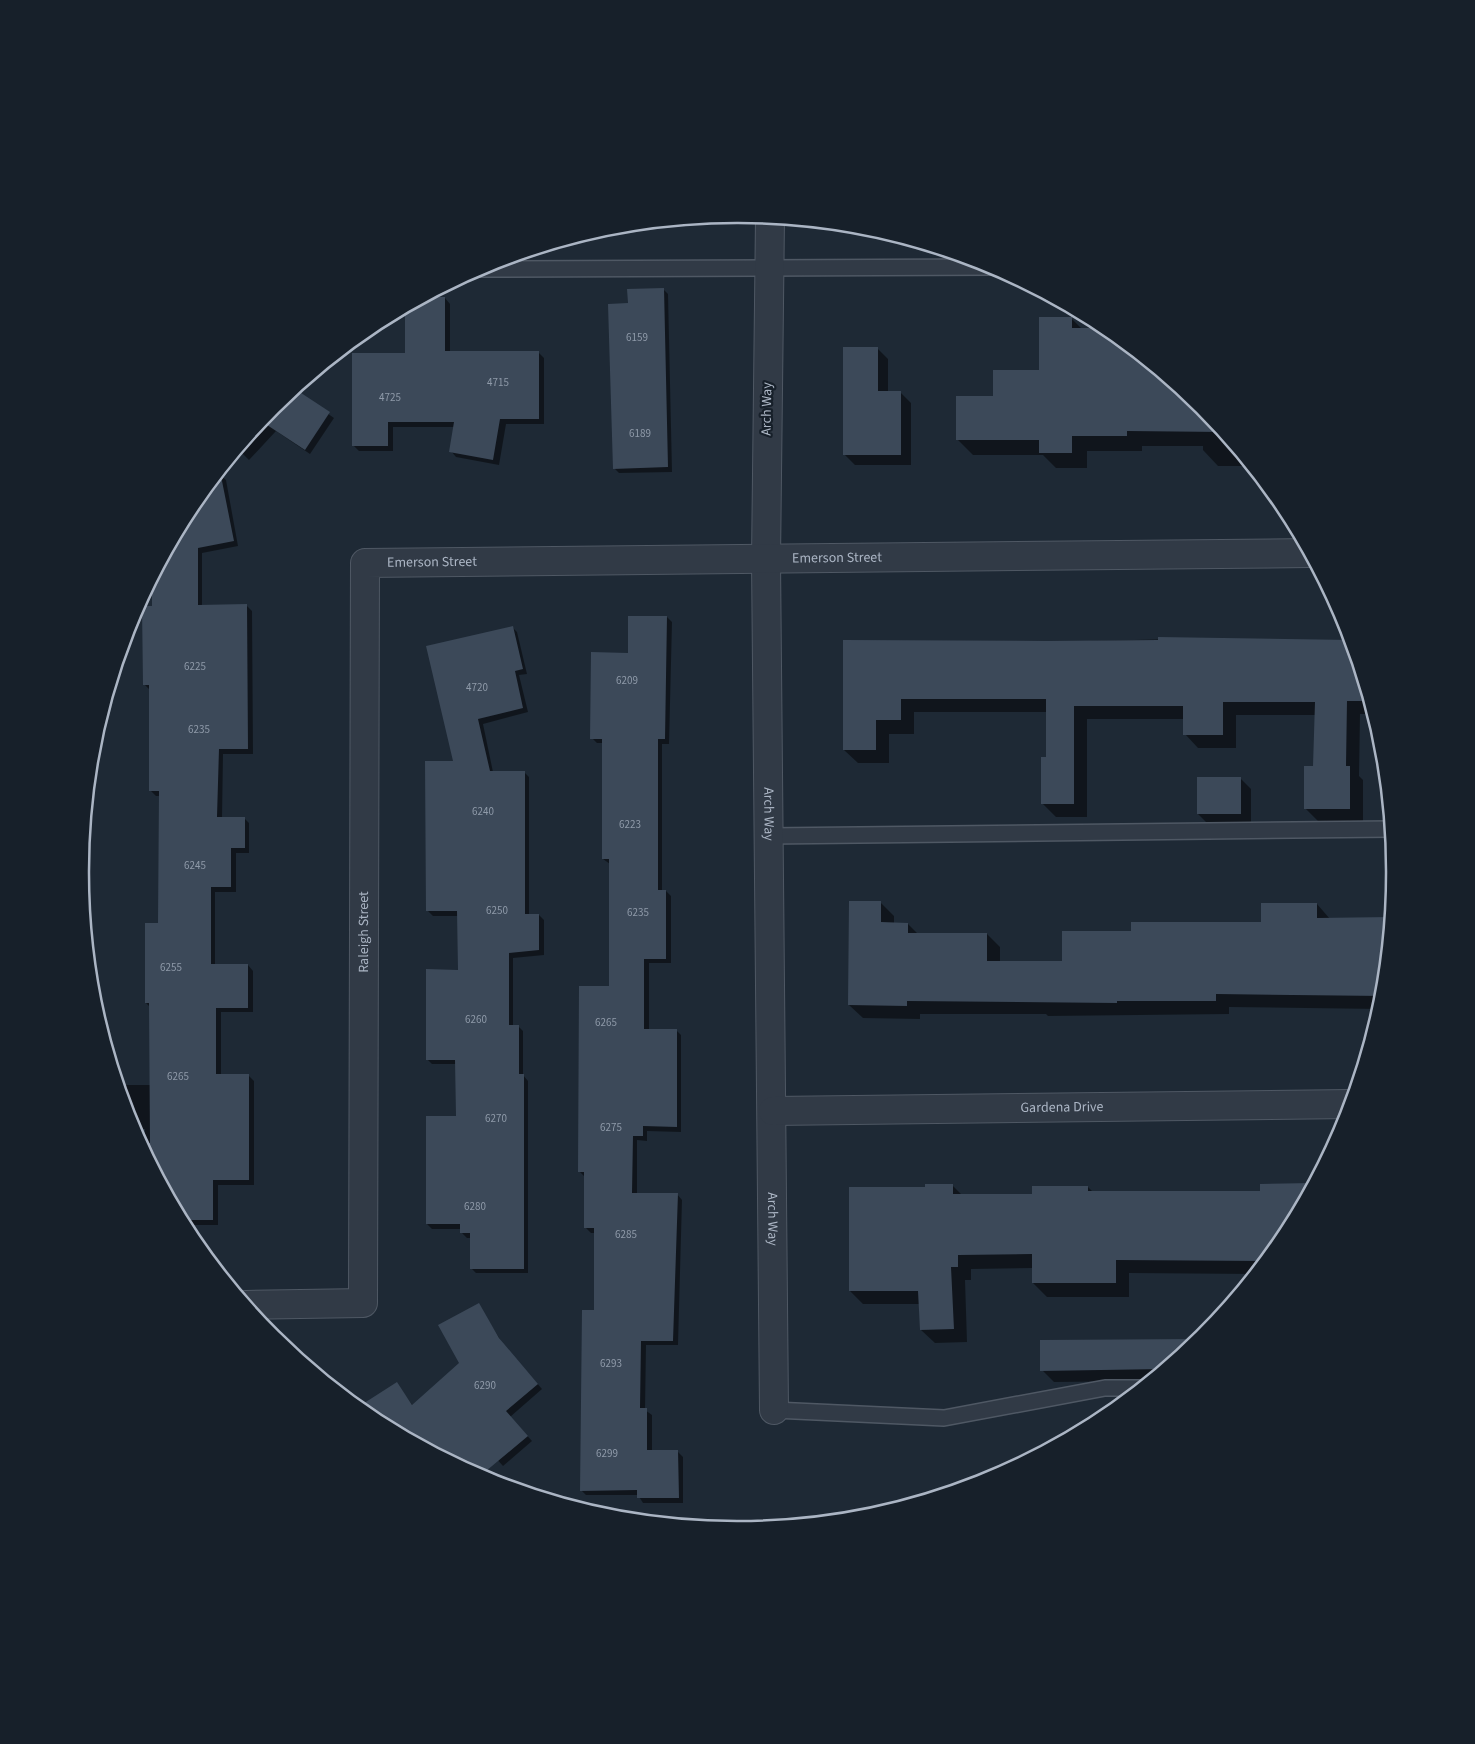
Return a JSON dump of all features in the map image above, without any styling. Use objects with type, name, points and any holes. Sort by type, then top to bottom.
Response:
[{"type":"street","name":"Arch Way","points":[[770,225],[766,560],[773,1111],[774,1410]]},
{"type":"street","name":"Emerson Street","points":[[365,564],[1302,553]]},
{"type":"street","name":"Raleigh Street","points":[[255,1305],[363,1303],[365,564]]},
{"type":"street","name":"Gardena Drive","points":[[773,1111],[1343,1104]]},
{"type":"lane","points":[[500,269],[971,267]]},
{"type":"lane","points":[[769,836],[1385,829]]},
{"type":"lane","points":[[774,1410],[944,1418],[1105,1388],[1131,1388]]},
{"type":"building","points":[[664,288],[668,467],[613,469],[608,304],[628,303],[627,289]]},
{"type":"building","points":[[438,297],[445,297],[445,351],[539,351],[539,419],[500,419],[493,460],[449,452],[454,422],[388,422],[388,446],[352,446],[352,353],[405,353],[405,315]]},
{"type":"building","points":[[1039,317],[1072,317],[1072,328],[1090,328],[1132,357],[1165,384],[1214,432],[1127,431],[1127,436],[1072,436],[1072,453],[1039,453],[1039,440],[956,440],[956,396],[993,396],[993,370],[1039,370]]},
{"type":"building","points":[[843,347],[878,347],[878,391],[901,391],[901,455],[843,455]]},
{"type":"building","points":[[301,393],[330,412],[305,450],[268,425]]},
{"type":"building","points":[[222,479],[234,541],[198,548],[198,605],[247,604],[248,749],[219,749],[217,817],[245,817],[245,848],[231,848],[231,887],[211,887],[211,964],[248,964],[248,1008],[216,1008],[216,1074],[249,1074],[249,1180],[213,1180],[213,1220],[191,1220],[149,1143],[149,1003],[145,1003],[145,923],[158,923],[159,791],[149,791],[149,685],[143,685],[142,615],[146,606],[152,606],[152,594],[176,548]]},
{"type":"building","points":[[628,616],[667,616],[665,739],[658,739],[658,890],[666,890],[666,959],[644,959],[644,1029],[677,1029],[677,1127],[643,1126],[643,1136],[633,1136],[632,1193],[678,1193],[673,1341],[641,1341],[640,1408],[647,1408],[647,1450],[678,1450],[679,1498],[637,1498],[637,1490],[580,1491],[582,1310],[594,1310],[594,1228],[584,1228],[584,1172],[578,1172],[579,986],[609,986],[609,859],[602,859],[602,739],[590,739],[591,652],[628,653]]},
{"type":"building","points":[[513,626],[523,669],[515,671],[523,708],[478,719],[490,771],[525,771],[525,914],[539,914],[539,950],[509,953],[509,1025],[519,1025],[519,1074],[524,1074],[524,1269],[470,1269],[470,1233],[460,1233],[460,1224],[426,1224],[426,1116],[456,1116],[455,1060],[426,1060],[426,969],[458,970],[457,911],[426,911],[425,761],[453,761],[426,646]]},
{"type":"building","points":[[1158,637],[1343,640],[1363,701],[1347,701],[1346,766],[1350,766],[1350,809],[1304,809],[1304,766],[1313,766],[1315,702],[1223,702],[1223,735],[1183,735],[1183,706],[1074,706],[1074,804],[1041,804],[1041,757],[1046,757],[1046,699],[901,699],[901,720],[876,720],[876,750],[843,750],[843,640],[1158,640]]},
{"type":"building","points":[[1197,777],[1241,777],[1241,814],[1197,814]]},
{"type":"building","points":[[849,901],[881,901],[881,922],[908,923],[908,933],[987,933],[987,961],[1062,961],[1062,931],[1131,931],[1131,922],[1261,922],[1261,903],[1317,903],[1317,918],[1385,917],[1375,996],[1216,994],[1216,1001],[1117,1001],[1117,1003],[907,1001],[907,1006],[848,1005]]},
{"type":"building","points":[[1306,1183],[1277,1232],[1256,1261],[1116,1260],[1116,1283],[1032,1283],[1032,1254],[958,1255],[958,1267],[951,1267],[954,1329],[920,1330],[918,1291],[849,1291],[849,1187],[925,1187],[925,1184],[953,1184],[953,1194],[1032,1194],[1032,1186],[1088,1186],[1088,1191],[1260,1191],[1260,1184]]},
{"type":"building","points":[[479,1303],[499,1338],[538,1384],[506,1411],[528,1436],[487,1470],[413,1434],[365,1403],[397,1382],[412,1405],[459,1363],[438,1325]]},
{"type":"building","points":[[1187,1339],[1154,1369],[1040,1371],[1040,1340]]}]
